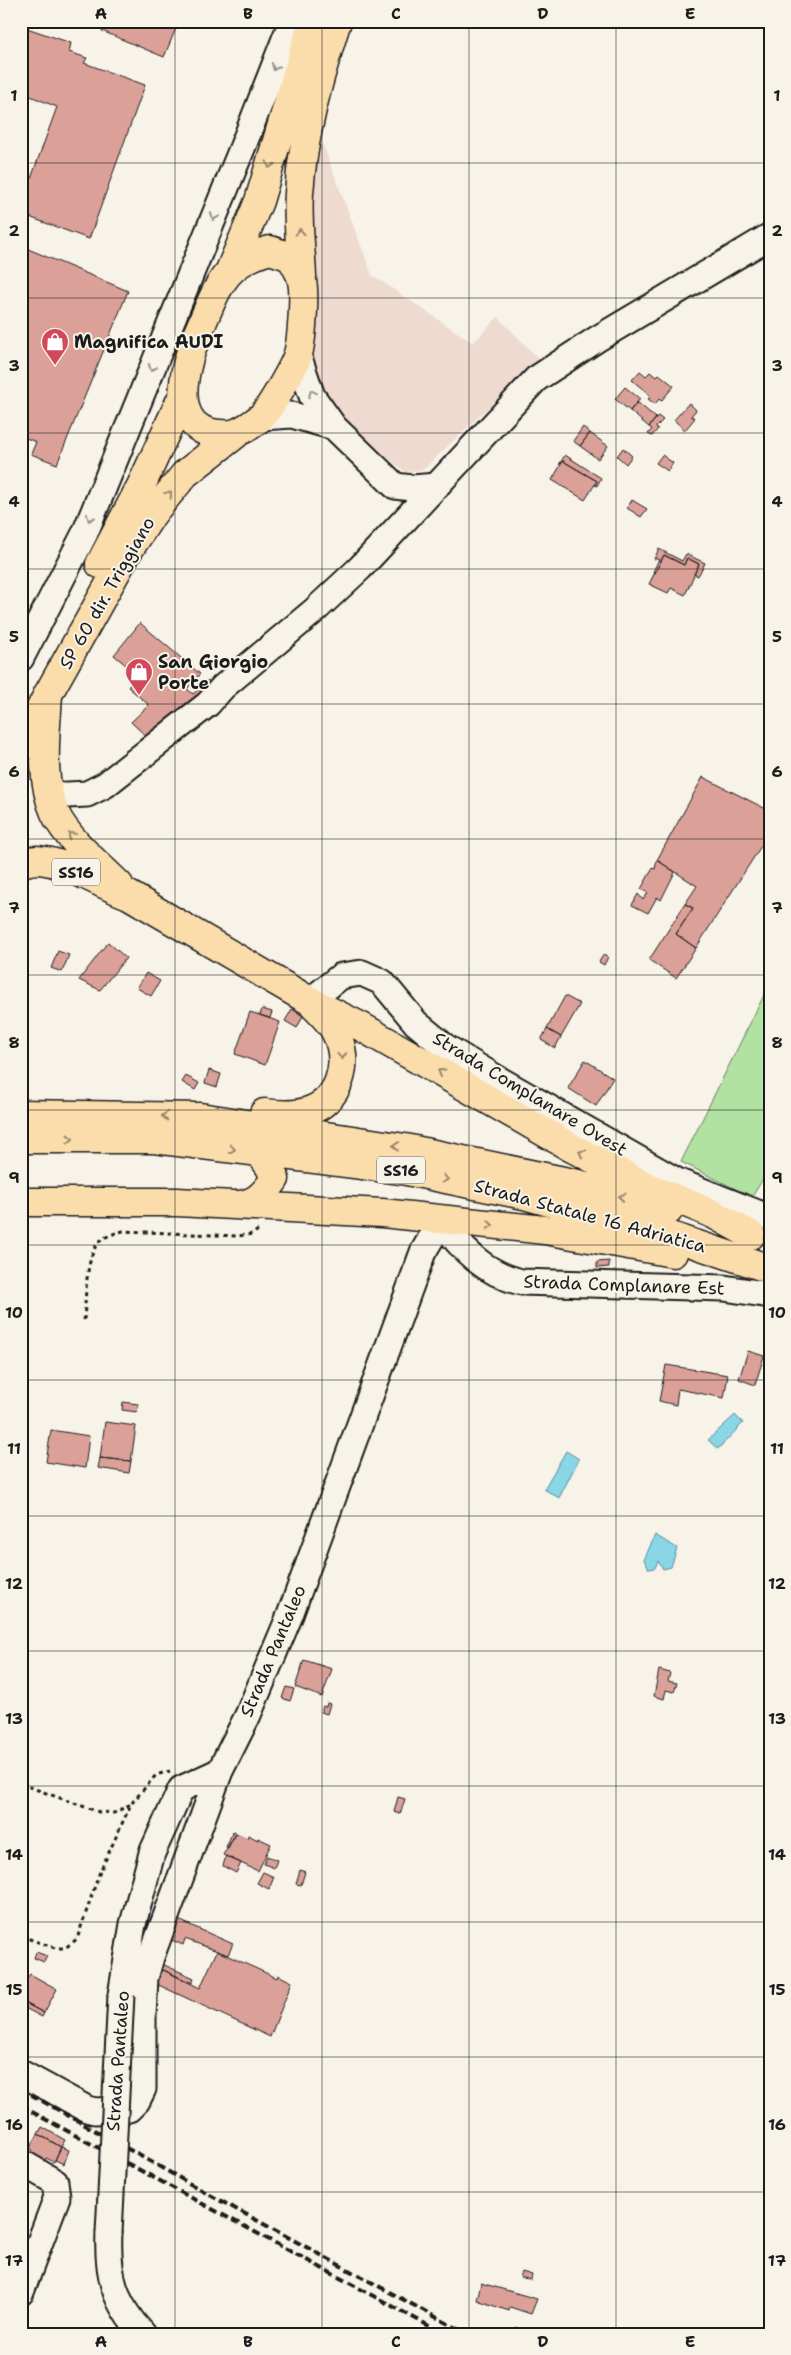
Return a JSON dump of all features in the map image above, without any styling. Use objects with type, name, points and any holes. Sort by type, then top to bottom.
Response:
[{"type":"main road","points":[[236,434],[215,434],[202,430],[192,423],[187,414],[183,395],[186,368],[203,320],[231,268],[259,202],[313,21]]},
{"type":"main road","points":[[262,417],[298,355],[302,323],[302,281],[298,194],[308,121],[321,70],[337,21]]},
{"type":"main road","points":[[231,268],[249,256],[270,250],[291,257],[302,281]]},
{"type":"main road","points":[[21,711],[123,522],[183,395]]},
{"type":"main road","name":"SP 60 dir. Triggiano","points":[[21,748],[48,694],[128,551],[153,513],[185,474],[236,434],[262,417]]},
{"type":"main road","points":[[48,694],[46,781],[49,796],[62,824],[129,895]]},
{"type":"main road","name":"SS16","points":[[21,863],[37,860],[64,866],[106,887],[129,895],[310,1001],[360,1026],[572,1148],[652,1189],[713,1214],[761,1245]]},
{"type":"main road","name":"SS16","points":[[200,1117],[230,1110],[288,1116],[308,1112],[326,1101],[337,1086],[343,1067],[342,1047],[335,1031],[310,1001]]},
{"type":"main road","name":"Strada Statale 16 Adriatica","points":[[21,1114],[200,1117],[405,1148],[558,1180],[761,1245]]},
{"type":"main road","name":"Strada Statale 16 Adriatica","points":[[21,1138],[154,1140],[402,1170],[524,1195],[665,1234],[761,1245]]},
{"type":"main road","points":[[260,1152],[275,1179],[293,1199],[316,1211]]},
{"type":"main road","points":[[235,1205],[248,1205],[265,1194],[275,1179]]},
{"type":"main road","points":[[21,1202],[167,1202],[382,1213],[545,1230],[692,1257],[761,1245]]},
{"type":"street","points":[[21,658],[84,533],[292,21]]},
{"type":"street","points":[[49,796],[87,794],[105,784],[208,704],[223,688],[315,610],[360,568],[396,527],[437,486],[536,379],[597,339],[770,236]]},
{"type":"street","points":[[177,307],[203,320]]},
{"type":"street","points":[[298,355],[312,396],[334,427],[395,486],[398,502],[396,527]]},
{"type":"street","points":[[262,417],[292,415],[334,427]]},
{"type":"street","points":[[395,486],[412,488],[437,486]]},
{"type":"street","name":"Strada Complanare Ovest","points":[[310,1001],[341,976],[362,973],[382,982],[416,1023],[444,1046],[676,1181],[761,1245]]},
{"type":"street","name":"Strada Complanare Est","points":[[442,1220],[448,1231],[471,1255],[491,1271],[512,1280],[724,1288],[770,1296]]},
{"type":"street","name":"Strada Pantaleo","points":[[21,2073],[96,2111],[129,2109],[137,2101],[143,2089],[141,2061],[145,1978],[151,1957],[220,1771],[248,1715],[290,1615],[423,1252],[442,1220]]},
{"type":"street","points":[[178,1780],[220,1771]]},
{"type":"street","name":"Strada Pantaleo","points":[[143,2334],[124,2311],[113,2286],[108,2260],[121,1995],[133,1924],[152,1853],[178,1780]]},
{"type":"street","points":[[21,2162],[54,2182],[57,2197],[21,2292]]},
{"type":"path","points":[[84,1320],[90,1262],[94,1249],[101,1240],[111,1234],[124,1232],[237,1236],[253,1234],[263,1223]]},
{"type":"path","points":[[21,1936],[55,1948],[65,1948],[77,1939],[99,1874],[131,1804],[156,1775],[178,1780]]},
{"type":"path","points":[[21,1784],[99,1812],[114,1813],[131,1804]]},
{"type":"shaded area","points":[[317,129],[372,275],[473,343],[498,317],[539,359],[423,470],[406,472],[385,456],[333,408],[320,388],[311,362],[306,226]]},
{"type":"green space","points":[[770,983],[770,1167],[752,1197],[681,1162]]},
{"type":"water","points":[[735,1415],[743,1423],[718,1449],[708,1440]]},
{"type":"water","points":[[566,1451],[579,1459],[559,1498],[544,1489]]},
{"type":"water","points":[[655,1535],[677,1548],[671,1567],[663,1569],[658,1561],[655,1568],[649,1569],[644,1560]]},
{"type":"building","points":[[103,21],[179,21],[164,57],[102,31],[106,22]]},
{"type":"building","points":[[21,26],[71,43],[69,52],[87,58],[84,63],[145,85],[89,239],[21,214],[21,206],[57,107],[28,95],[24,106],[28,107],[21,127]]},
{"type":"building","points":[[21,246],[128,291],[57,464],[31,454],[36,442],[21,436]]},
{"type":"building","points":[[640,371],[646,376],[650,372],[656,377],[659,374],[674,386],[661,401],[659,399],[655,404],[648,399],[651,396],[632,380]]},
{"type":"building","points":[[625,387],[640,399],[630,411],[615,399]]},
{"type":"building","points":[[637,402],[656,418],[649,427],[630,411]]},
{"type":"building","points":[[689,403],[696,410],[691,416],[695,418],[685,430],[674,420]]},
{"type":"building","points":[[658,416],[663,420],[656,427],[658,429],[652,436],[648,434],[652,429],[649,427]]},
{"type":"building","points":[[583,427],[590,433],[580,446],[573,441]]},
{"type":"building","points":[[590,433],[608,446],[598,459],[580,446]]},
{"type":"building","points":[[623,448],[632,456],[626,464],[617,456]]},
{"type":"building","points":[[565,455],[601,478],[597,486],[595,485],[597,481],[563,461],[559,465]]},
{"type":"building","points":[[662,455],[673,463],[668,471],[656,463]]},
{"type":"building","points":[[563,461],[597,481],[585,500],[552,480]]},
{"type":"building","points":[[632,500],[647,509],[641,517],[627,508]]},
{"type":"building","points":[[659,549],[682,561],[686,554],[705,563],[698,576],[694,574],[699,564],[687,558],[684,565],[664,555],[655,573],[653,572],[659,559],[654,559]]},
{"type":"building","points":[[664,555],[684,565],[687,558],[699,564],[685,595],[671,588],[668,593],[649,584]]},
{"type":"building","points":[[140,623],[200,674],[187,689],[193,694],[208,680],[215,686],[148,738],[131,722],[149,705],[128,687],[137,677],[131,673],[133,671],[114,655]]},
{"type":"building","points":[[703,777],[770,811],[770,832],[696,948],[676,934],[693,908],[685,904],[697,886],[657,860]]},
{"type":"building","points":[[657,860],[675,872],[661,900],[657,897],[648,913],[632,905],[638,894],[643,900],[648,893],[641,889],[653,868],[655,869]]},
{"type":"building","points":[[685,904],[693,908],[676,934],[696,948],[676,978],[649,960]]},
{"type":"building","points":[[108,942],[126,958],[100,990],[79,980]]},
{"type":"building","points":[[58,951],[69,955],[62,972],[51,968]]},
{"type":"building","points":[[604,954],[608,957],[604,965],[599,962]]},
{"type":"building","points":[[146,973],[160,981],[151,996],[137,988]]},
{"type":"building","points":[[565,996],[580,1004],[561,1037],[547,1029]]},
{"type":"building","points":[[262,1009],[272,1012],[270,1018],[260,1015]]},
{"type":"building","points":[[292,1009],[303,1016],[297,1028],[285,1021]]},
{"type":"building","points":[[250,1012],[280,1022],[265,1065],[235,1054]]},
{"type":"building","points":[[547,1029],[561,1037],[555,1048],[541,1040]]},
{"type":"building","points":[[585,1060],[613,1078],[596,1106],[568,1088]]},
{"type":"building","points":[[209,1070],[221,1074],[217,1087],[205,1083]]},
{"type":"building","points":[[186,1076],[199,1083],[195,1090],[182,1082]]},
{"type":"building","points":[[609,1261],[609,1267],[597,1268],[597,1262]]},
{"type":"building","points":[[748,1351],[764,1356],[755,1385],[739,1379]]},
{"type":"building","points":[[666,1365],[728,1375],[724,1398],[678,1389],[676,1405],[659,1401]]},
{"type":"building","points":[[123,1402],[138,1404],[137,1412],[122,1410]]},
{"type":"building","points":[[105,1422],[136,1426],[131,1461],[100,1458]]},
{"type":"building","points":[[51,1430],[89,1436],[85,1468],[46,1462]]},
{"type":"building","points":[[100,1458],[131,1461],[129,1473],[98,1468]]},
{"type":"building","points":[[304,1660],[332,1669],[322,1697],[295,1687]]},
{"type":"building","points":[[659,1670],[670,1673],[668,1681],[677,1683],[674,1692],[666,1690],[664,1699],[654,1696]]},
{"type":"building","points":[[286,1687],[294,1689],[290,1701],[282,1698]]},
{"type":"building","points":[[327,1703],[330,1704],[327,1714],[321,1712],[323,1706],[326,1707]]},
{"type":"building","points":[[398,1797],[405,1799],[400,1814],[394,1812]]},
{"type":"building","points":[[233,1831],[236,1833],[228,1848],[226,1847]]},
{"type":"building","points":[[236,1833],[247,1838],[248,1835],[258,1840],[258,1838],[271,1844],[258,1871],[223,1855]]},
{"type":"building","points":[[226,1856],[241,1863],[236,1873],[223,1866]]},
{"type":"building","points":[[267,1856],[277,1860],[274,1868],[264,1864]]},
{"type":"building","points":[[300,1870],[305,1872],[301,1885],[296,1884]]},
{"type":"building","points":[[263,1872],[274,1877],[269,1889],[257,1883]]},
{"type":"building","points":[[174,1918],[233,1944],[228,1955],[185,1939],[183,1945],[167,1938]]},
{"type":"building","points":[[217,1951],[277,1978],[278,1975],[292,1982],[270,2037],[150,1981],[155,1966],[200,1988]]},
{"type":"building","points":[[36,1952],[47,1956],[44,1962],[34,1958]]},
{"type":"building","points":[[162,1964],[194,1978],[192,1983],[155,1966]]},
{"type":"building","points":[[30,1974],[57,1989],[44,2013],[21,2001],[21,1981],[24,1976],[27,1978]]},
{"type":"building","points":[[21,2001],[44,2013],[42,2017],[21,2006]]},
{"type":"building","points":[[42,2127],[65,2140],[61,2147],[38,2134]]},
{"type":"building","points":[[38,2134],[61,2147],[54,2162],[46,2158],[44,2161],[30,2156],[33,2150],[30,2148]]},
{"type":"building","points":[[61,2147],[69,2150],[64,2164],[55,2160]]},
{"type":"building","points":[[522,2272],[532,2275],[531,2280],[520,2277]]},
{"type":"building","points":[[481,2283],[537,2299],[531,2314],[510,2307],[509,2311],[477,2300]]},
{"type":"building","points":[[517,2327],[527,2333],[508,2334],[510,2330],[514,2333]]},
{"type":"railway","points":[[21,2089],[210,2195],[467,2334]]},
{"type":"railway","points":[[21,2106],[444,2334]]},
{"type":"place","name":"Magnifica AUDI","points":[[55,366]]},
{"type":"place","name":"San Giorgio Porte","points":[[139,696]]}]
